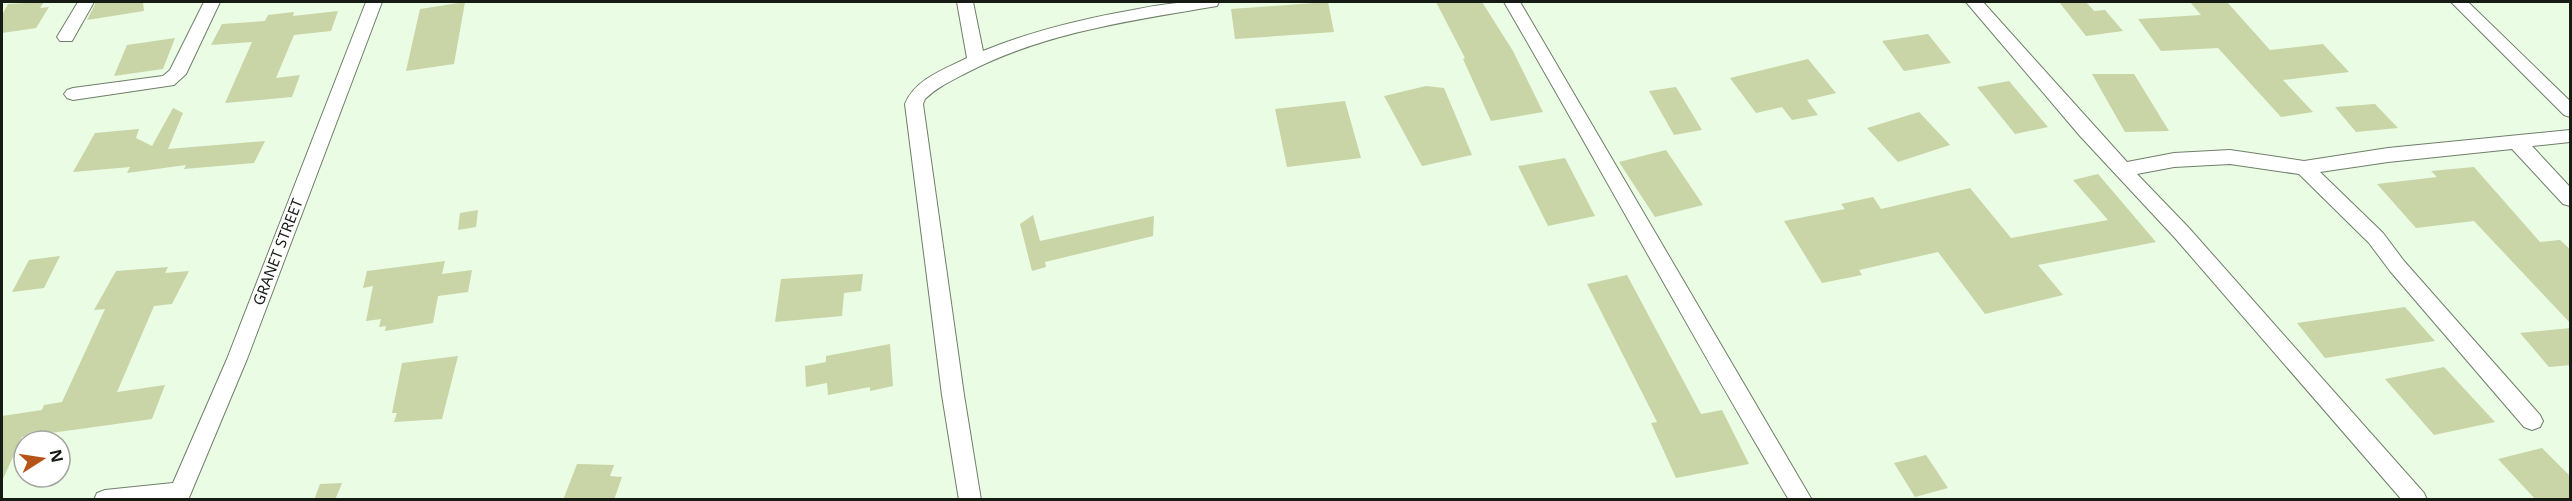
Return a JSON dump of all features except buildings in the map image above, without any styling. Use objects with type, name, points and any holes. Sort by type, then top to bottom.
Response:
[{"type":"street","points":[[66,37],[86,2]]},
{"type":"street","points":[[74,93],[168,81],[177,74],[212,2]]},
{"type":"street","name":"GRANET STREET","points":[[179,496],[237,359],[374,2]]},
{"type":"street","points":[[965,2],[976,59]]},
{"type":"street","points":[[970,500],[953,395],[914,104],[921,91],[976,59],[1017,42],[1059,30],[1211,2]]},
{"type":"street","points":[[1512,2],[1617,180],[1737,394],[1801,500]]},
{"type":"street","points":[[1974,2],[2122,170],[2182,233],[2416,500]]},
{"type":"street","points":[[2459,2],[2571,111]]},
{"type":"street","points":[[2122,170],[2174,160],[2230,157],[2304,168],[2388,155],[2571,136]]},
{"type":"street","points":[[2518,143],[2571,199]]},
{"type":"street","points":[[2304,168],[2376,238],[2397,266],[2532,421]]},
{"type":"street","points":[[105,500],[179,496]]}]
